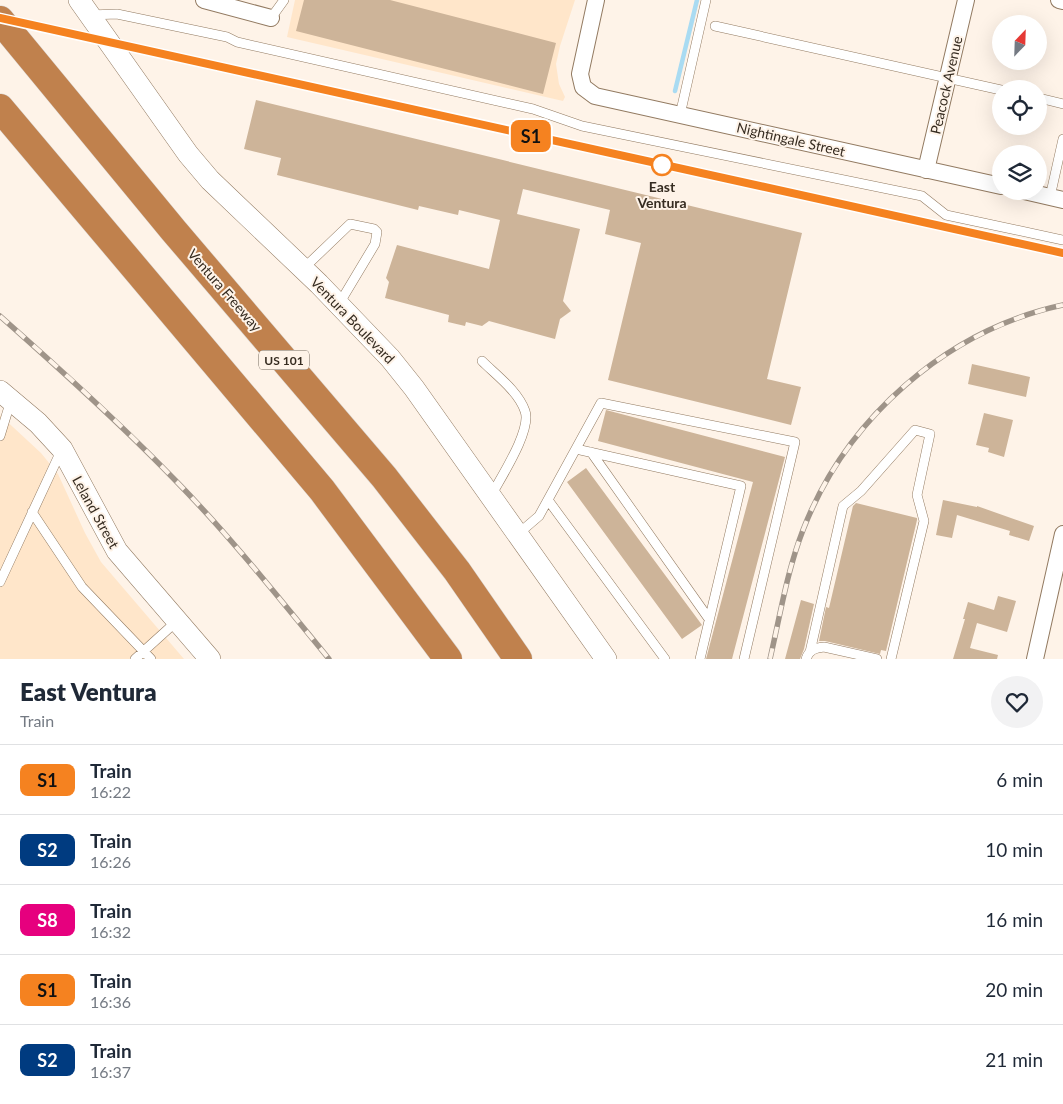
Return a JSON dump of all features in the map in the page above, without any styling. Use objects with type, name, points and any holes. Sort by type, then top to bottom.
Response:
[{"type":"highway","name":"Ventura Freeway","points":[[0,20],[174,231],[384,477],[457,571],[518,659]]},
{"type":"highway","points":[[0,108],[322,490],[448,659]]},
{"type":"street","points":[[204,0],[270,18]]},
{"type":"street","name":"Nightingale Street","points":[[596,0],[580,74],[583,87],[595,96],[992,184]]},
{"type":"street","name":"Peacock Avenue","points":[[926,170],[966,0]]},
{"type":"street","points":[[1058,0],[1063,1]]},
{"type":"street","name":"Ventura Boulevard","points":[[84,8],[188,154],[210,180],[303,269],[390,358],[414,388],[606,659]]},
{"type":"street","name":"Leland Street","points":[[6,396],[38,423],[62,449],[117,552],[210,659]]},
{"type":"street","points":[[1035,659],[1063,534]]},
{"type":"lane","points":[[270,18],[284,0]]},
{"type":"lane","points":[[680,115],[706,0]]},
{"type":"lane","points":[[84,8],[227,37],[237,42],[533,109],[582,126],[922,196],[946,215],[1063,240]]},
{"type":"lane","points":[[715,26],[992,88]]},
{"type":"lane","points":[[1047,100],[1063,104]]},
{"type":"lane","points":[[1057,199],[1063,140]]},
{"type":"lane","points":[[303,269],[350,224],[374,229],[378,232],[375,244],[339,305]]},
{"type":"lane","points":[[482,361],[515,394],[525,410],[527,420],[516,450],[490,496]]},
{"type":"lane","points":[[0,436],[6,396]]},
{"type":"lane","points":[[518,534],[539,516],[601,403],[795,442],[744,659]]},
{"type":"lane","points":[[808,655],[843,506],[861,491],[915,430],[930,434],[917,495],[924,521],[891,659]]},
{"type":"lane","points":[[0,582],[62,449]]},
{"type":"lane","points":[[576,449],[741,486],[700,659]]},
{"type":"lane","points":[[591,452],[710,619]]},
{"type":"lane","points":[[548,500],[665,659]]},
{"type":"lane","points":[[32,512],[82,587],[150,659]]},
{"type":"lane","points":[[134,659],[177,621]]},
{"type":"lane","points":[[808,655],[817,648],[824,647],[876,659]]},
{"type":"shaded area","points":[[295,0],[575,0],[556,64],[559,84],[565,97],[563,101],[287,37]]},
{"type":"shaded area","points":[[0,415],[41,453],[58,474],[85,533],[101,562],[184,659],[0,659]]},
{"type":"building","points":[[304,0],[390,0],[556,43],[543,94],[296,31]]},
{"type":"building","points":[[256,100],[802,233],[767,379],[801,387],[791,425],[608,380],[641,243],[605,234],[610,210],[523,189],[517,214],[580,229],[563,301],[571,311],[560,319],[555,339],[489,321],[482,326],[466,322],[465,326],[448,322],[449,315],[385,298],[389,282],[386,278],[397,245],[489,269],[500,220],[459,210],[458,215],[419,206],[418,210],[277,175],[281,158],[244,149]]},
{"type":"building","points":[[972,364],[1030,377],[1026,397],[968,384]]},
{"type":"building","points":[[606,410],[785,457],[732,659],[706,659],[753,482],[598,441]]},
{"type":"building","points":[[984,413],[1013,420],[1004,457],[988,452],[989,448],[976,445]]},
{"type":"building","points":[[586,468],[702,625],[682,639],[567,482]]},
{"type":"building","points":[[943,500],[977,506],[1034,526],[1029,541],[1009,535],[1010,531],[957,515],[952,538],[936,535]]},
{"type":"building","points":[[856,503],[917,518],[886,651],[881,650],[880,654],[819,641],[826,607],[829,608],[853,506]]},
{"type":"building","points":[[998,596],[1016,601],[1007,632],[977,623],[970,648],[998,655],[997,659],[953,659],[968,602],[994,610]]},
{"type":"building","points":[[801,600],[814,604],[804,649],[800,659],[785,659]]},
{"type":"waterway","points":[[675,91],[697,0]]},
{"type":"railway","points":[[0,18],[1063,253]]},
{"type":"railway","points":[[770,659],[788,577],[803,530],[822,489],[845,452],[873,417],[905,385],[941,358],[979,335],[1020,317],[1063,305]]},
{"type":"railway","points":[[0,316],[89,396],[175,480],[235,545],[329,659]]},
{"type":"train","name":"S1","points":[[0,18],[1063,253]]},
{"type":"place","name":"East Ventura","points":[[662,165]]}]
